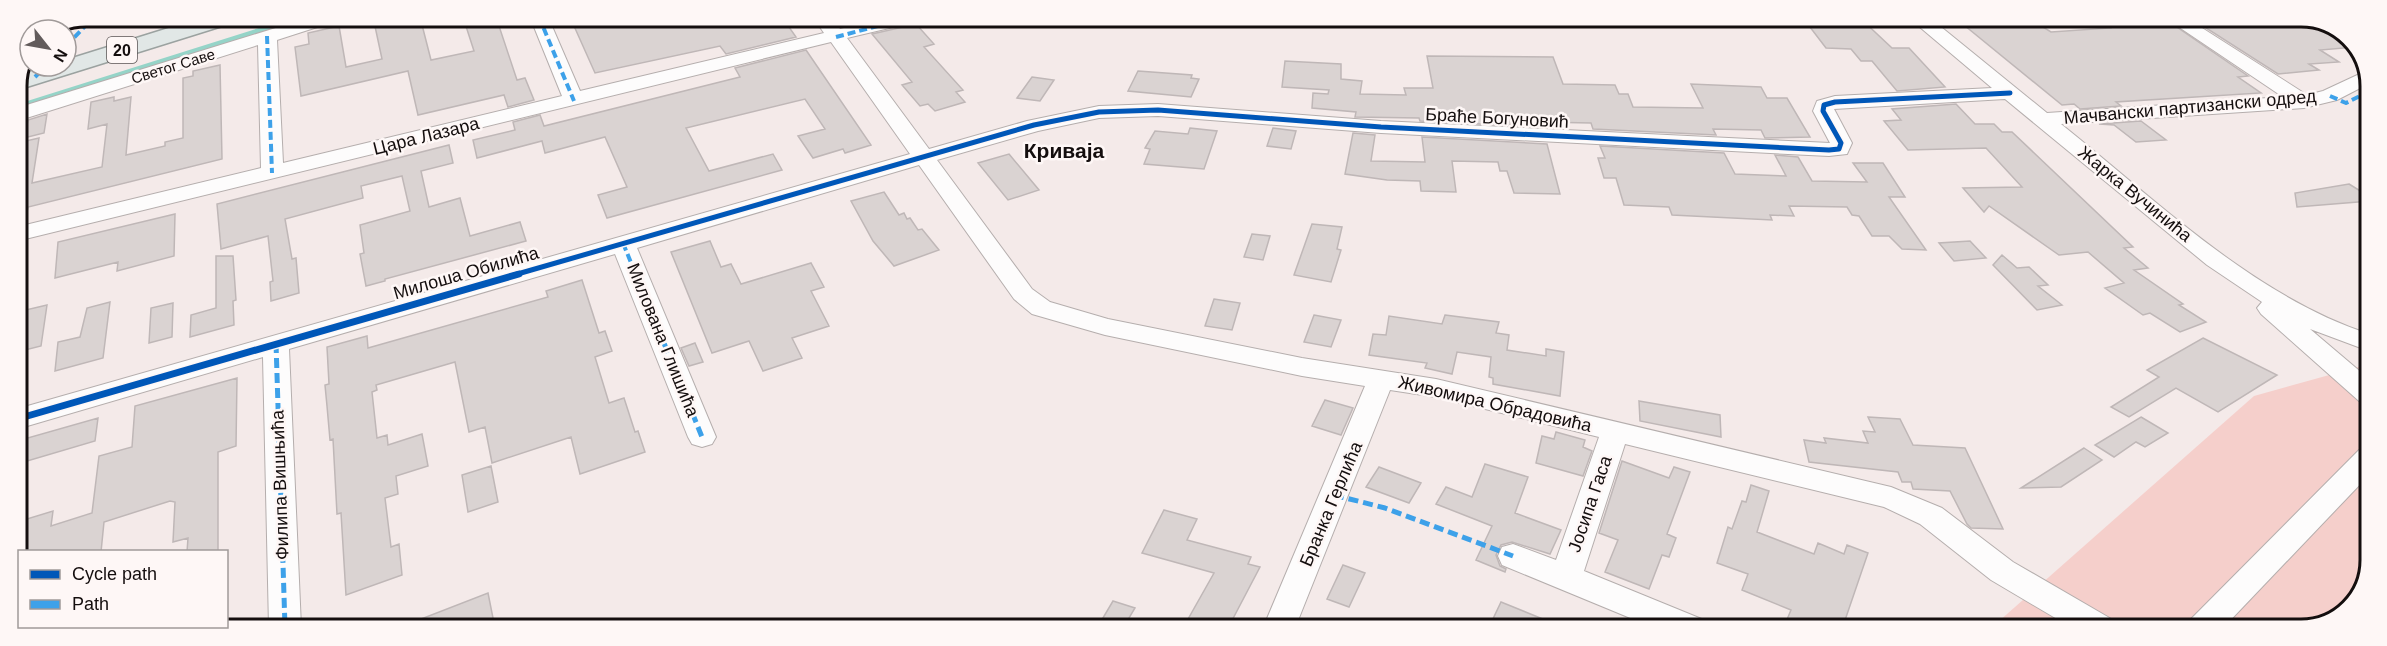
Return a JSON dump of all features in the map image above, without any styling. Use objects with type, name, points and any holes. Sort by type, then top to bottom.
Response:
[{"type":"main road","name":"20","points":[[28,80],[195,27]]},
{"type":"street","name":"Светог Саве","points":[[27,112],[296,27]]},
{"type":"street","points":[[543,27],[574,101]]},
{"type":"street","name":"Живомира Обрадовића","points":[[829,27],[1023,294],[1041,308],[1105,327],[1302,367],[1436,388],[1892,498],[1930,516],[2002,571],[2084,619]]},
{"type":"street","name":"Цара Лазара","points":[[27,231],[874,27]]},
{"type":"street","name":"Жарка Вучинића","points":[[1929,27],[2215,260],[2253,286],[2307,317],[2360,339]]},
{"type":"street","points":[[2188,27],[2304,102]]},
{"type":"street","points":[[267,36],[272,173]]},
{"type":"street","name":"Мачвански партизански одред","points":[[2043,119],[2304,102],[2330,96],[2360,80]]},
{"type":"street","name":"Браће Богуновић","points":[[924,158],[1034,124],[1099,112],[1158,110],[1381,127],[1829,150],[1839,149],[1841,143],[1823,111],[1824,105],[1835,102],[2010,93]]},
{"type":"street","name":"Милоша Обилића","points":[[27,416],[924,158]]},
{"type":"street","name":"Милована Глишића","points":[[623,243],[702,437]]},
{"type":"street","points":[[2253,286],[2274,313],[2360,386]]},
{"type":"street","name":"Филипа Вишњића","points":[[276,343],[285,619]]},
{"type":"street","name":"Бранка Герлића","points":[[1283,619],[1381,379]]},
{"type":"street","name":"Јосипа Гаса","points":[[1566,577],[1615,431]]},
{"type":"street","points":[[2212,619],[2360,466]]},
{"type":"street","name":"Јосипа Гаса","points":[[1514,556],[1668,619]]},
{"type":"shaded area","points":[[2360,367],[2360,560],[2358,575],[2343,602],[2320,616],[2301,619],[2001,619],[2254,396]]},
{"type":"building","points":[[339,27],[346,67],[382,59],[375,27],[423,27],[431,60],[474,51],[466,27],[499,27],[517,80],[525,78],[534,100],[508,107],[504,95],[418,115],[408,71],[301,96],[295,47],[309,44],[308,33]]},
{"type":"building","points":[[574,27],[789,27],[796,37],[726,54],[720,46],[595,73]]},
{"type":"building","points":[[903,27],[919,27],[934,44],[924,47],[963,90],[956,92],[965,102],[935,111],[928,104],[920,106],[902,85],[912,82],[872,34]]},
{"type":"building","points":[[1810,27],[1870,27],[1892,48],[1909,48],[1945,87],[1897,91],[1872,61],[1861,61],[1851,49],[1826,48]]},
{"type":"building","points":[[1966,27],[2043,27],[2051,32],[2110,28],[2108,27],[2177,27],[2248,76],[2238,77],[2261,93],[2116,102],[2121,106],[2080,109],[2074,104],[2062,105]]},
{"type":"building","points":[[2205,27],[2316,29],[2334,37],[2346,48],[2320,50],[2339,62],[2309,64],[2319,70],[2278,74]]},
{"type":"building","points":[[806,50],[871,145],[845,153],[843,149],[813,158],[798,136],[825,129],[805,99],[686,128],[709,171],[773,154],[782,170],[607,218],[598,195],[627,187],[605,137],[545,153],[542,141],[477,158],[473,140],[515,130],[513,122],[540,115],[544,126],[740,77],[735,68]]},
{"type":"building","points":[[1427,56],[1553,57],[1563,84],[1615,85],[1619,94],[1628,94],[1633,107],[1703,108],[1691,84],[1761,87],[1767,98],[1787,98],[1810,137],[1765,138],[1761,130],[1713,129],[1716,135],[1593,129],[1591,123],[1541,122],[1542,127],[1420,121],[1419,118],[1355,117],[1356,112],[1312,108],[1313,93],[1328,94],[1329,90],[1282,87],[1285,61],[1341,64],[1341,79],[1362,81],[1360,94],[1406,95],[1404,88],[1433,88]]},
{"type":"building","points":[[220,65],[222,159],[28,207],[27,212],[27,141],[39,138],[32,183],[102,167],[107,124],[88,129],[91,102],[114,97],[114,101],[131,97],[126,155],[165,146],[165,142],[183,138],[183,78],[193,76],[193,71]]},
{"type":"building","points":[[1138,71],[1192,75],[1191,78],[1199,79],[1191,97],[1128,91]]},
{"type":"building","points":[[1032,77],[1054,80],[1040,101],[1017,98]]},
{"type":"building","points":[[1956,104],[1975,124],[1994,124],[2002,132],[2012,132],[2133,247],[2124,248],[2148,268],[2134,270],[2183,304],[2179,305],[2206,322],[2180,332],[2150,313],[2143,315],[2105,288],[2124,283],[2088,252],[2059,255],[1989,206],[1984,212],[1963,188],[2022,187],[1986,148],[1908,150],[1884,121],[1901,120],[1892,109]]},
{"type":"building","points":[[47,114],[44,133],[27,137],[28,120]]},
{"type":"building","points":[[2141,121],[2166,140],[2136,142],[2114,125],[2099,124]]},
{"type":"building","points":[[1190,128],[1217,131],[1204,169],[1144,164],[1150,149],[1145,148],[1155,131],[1188,134]]},
{"type":"building","points":[[1273,128],[1296,131],[1291,149],[1267,146]]},
{"type":"building","points":[[1353,133],[1375,135],[1371,161],[1425,162],[1422,137],[1547,144],[1560,194],[1514,193],[1507,171],[1500,171],[1498,162],[1452,161],[1456,192],[1421,191],[1420,181],[1387,180],[1345,174]]},
{"type":"building","points":[[449,145],[453,163],[421,171],[429,207],[460,198],[470,236],[520,222],[526,241],[366,286],[360,254],[364,253],[360,225],[410,211],[402,176],[361,186],[363,198],[285,219],[292,259],[296,258],[299,293],[271,301],[270,282],[273,281],[268,236],[221,249],[217,204]]},
{"type":"building","points":[[1600,146],[1724,153],[1735,174],[1786,176],[1775,155],[1798,157],[1812,181],[1867,182],[1853,163],[1883,163],[1905,197],[1889,197],[1926,250],[1902,249],[1889,236],[1872,236],[1859,216],[1852,215],[1847,207],[1789,206],[1794,216],[1770,215],[1772,220],[1672,215],[1669,207],[1624,205],[1616,178],[1604,178],[1598,158],[1605,158]]},
{"type":"building","points":[[1009,154],[1039,190],[1008,200],[978,163]]},
{"type":"building","points":[[2349,184],[2360,191],[2360,202],[2297,207],[2295,193]]},
{"type":"building","points":[[884,192],[899,215],[904,213],[907,219],[910,218],[918,230],[922,229],[939,250],[894,266],[873,241],[851,201]]},
{"type":"building","points":[[175,214],[174,256],[117,271],[118,262],[55,278],[58,242]]},
{"type":"building","points":[[1312,224],[1342,227],[1337,249],[1341,250],[1331,282],[1294,275]]},
{"type":"building","points":[[1252,234],[1270,236],[1263,260],[1244,257]]},
{"type":"building","points":[[710,241],[721,267],[731,264],[741,284],[811,263],[824,287],[811,291],[829,326],[792,338],[802,358],[763,371],[749,341],[712,353],[671,252]]},
{"type":"building","points":[[1970,241],[1986,258],[1954,261],[1939,243]]},
{"type":"building","points":[[2002,255],[2017,268],[2029,267],[2048,285],[2038,286],[2062,305],[2037,310],[1993,265]]},
{"type":"building","points":[[216,256],[233,256],[236,300],[233,301],[234,325],[190,337],[191,315],[216,308]]},
{"type":"building","points":[[582,280],[599,333],[605,331],[612,351],[595,357],[609,403],[624,398],[635,432],[638,431],[645,452],[580,474],[571,437],[492,463],[485,427],[469,432],[455,362],[376,385],[377,390],[372,392],[377,438],[387,435],[388,445],[422,434],[428,466],[396,476],[398,494],[385,498],[391,547],[399,544],[402,575],[346,595],[341,513],[337,514],[333,439],[330,440],[325,385],[329,384],[327,347],[367,336],[368,348],[548,297],[546,291]]},
{"type":"building","points":[[1214,299],[1240,303],[1232,330],[1205,326]]},
{"type":"building","points":[[110,302],[103,358],[55,371],[58,342],[80,337],[87,308]]},
{"type":"building","points":[[173,303],[172,337],[149,343],[151,308]]},
{"type":"building","points":[[47,305],[41,346],[27,350],[27,310]]},
{"type":"building","points":[[1314,315],[1341,320],[1331,347],[1304,342]]},
{"type":"building","points":[[1445,315],[1499,322],[1496,333],[1509,335],[1507,350],[1546,356],[1546,349],[1564,352],[1560,396],[1493,384],[1493,378],[1489,377],[1491,357],[1457,352],[1452,374],[1425,368],[1427,363],[1369,355],[1373,334],[1386,335],[1389,316],[1442,324]]},
{"type":"building","points":[[2203,338],[2277,375],[2218,412],[2176,388],[2129,417],[2111,407],[2159,377],[2147,370]]},
{"type":"building","points":[[695,343],[703,362],[689,366],[681,348]]},
{"type":"building","points":[[237,378],[236,446],[218,452],[218,550],[187,550],[188,538],[173,542],[175,502],[170,501],[104,522],[101,550],[27,550],[27,519],[53,511],[51,526],[92,513],[99,456],[132,447],[135,406]]},
{"type":"building","points":[[1325,400],[1353,408],[1341,435],[1312,426]]},
{"type":"building","points":[[1639,401],[1720,415],[1721,437],[1640,421]]},
{"type":"building","points":[[1868,417],[1900,419],[1913,445],[1965,448],[2003,529],[1971,528],[1950,491],[1913,489],[1911,482],[1902,482],[1898,472],[1809,462],[1804,440],[1826,443],[1824,438],[1868,443],[1863,431],[1875,432]]},
{"type":"building","points":[[2141,417],[2168,433],[2145,447],[2136,442],[2114,457],[2095,445]]},
{"type":"building","points":[[98,418],[95,441],[27,461],[27,438]]},
{"type":"building","points":[[1556,432],[1585,440],[1583,447],[1592,451],[1583,476],[1536,463],[1542,436],[1554,439]]},
{"type":"building","points":[[2084,448],[2102,460],[2061,487],[2021,488]]},
{"type":"building","points":[[1622,461],[1669,478],[1674,467],[1690,472],[1667,534],[1676,538],[1669,557],[1662,555],[1649,589],[1605,572],[1618,540],[1599,533]]},
{"type":"building","points":[[1485,464],[1528,477],[1515,513],[1561,530],[1550,554],[1512,542],[1501,545],[1496,555],[1500,566],[1506,569],[1505,572],[1476,560],[1492,526],[1436,504],[1446,487],[1472,497]]},
{"type":"building","points":[[491,466],[498,502],[468,512],[462,475]]},
{"type":"building","points":[[1379,467],[1421,483],[1409,503],[1366,487]]},
{"type":"building","points":[[1751,485],[1769,491],[1757,532],[1814,554],[1818,543],[1844,554],[1847,545],[1868,553],[1845,619],[1787,619],[1791,610],[1742,590],[1748,574],[1717,563],[1728,527],[1732,529],[1742,501],[1746,502]]},
{"type":"building","points":[[1164,510],[1197,519],[1187,540],[1251,557],[1248,564],[1260,567],[1233,619],[1188,619],[1214,573],[1142,553]]},
{"type":"building","points":[[1343,565],[1365,573],[1349,607],[1327,599]]},
{"type":"building","points":[[488,593],[493,619],[421,619]]},
{"type":"building","points":[[1113,601],[1135,608],[1128,619],[1102,619]]},
{"type":"building","points":[[1501,602],[1543,619],[1493,619]]},
{"type":"waterway","points":[[27,104],[270,27]]},
{"type":"marked path","points":[[78,34],[84,27]]},
{"type":"marked path","points":[[543,27],[574,101]]},
{"type":"marked path","points":[[836,37],[874,27]]},
{"type":"marked path","points":[[267,36],[272,173]]},
{"type":"marked path","points":[[2330,96],[2346,103],[2360,96]]},
{"type":"marked path","points":[[623,243],[702,437]]},
{"type":"marked path","points":[[276,343],[285,619]]},
{"type":"marked path","points":[[1334,495],[1385,508],[1513,556]]},
{"type":"cycle path","points":[[27,416],[1034,125],[1099,112],[1158,110],[1381,127],[1829,150],[1839,149],[1841,143],[1823,111],[1824,105],[1835,102],[2010,93]]},
{"type":"district","name":"Криваја","points":[[1064,150]]}]
